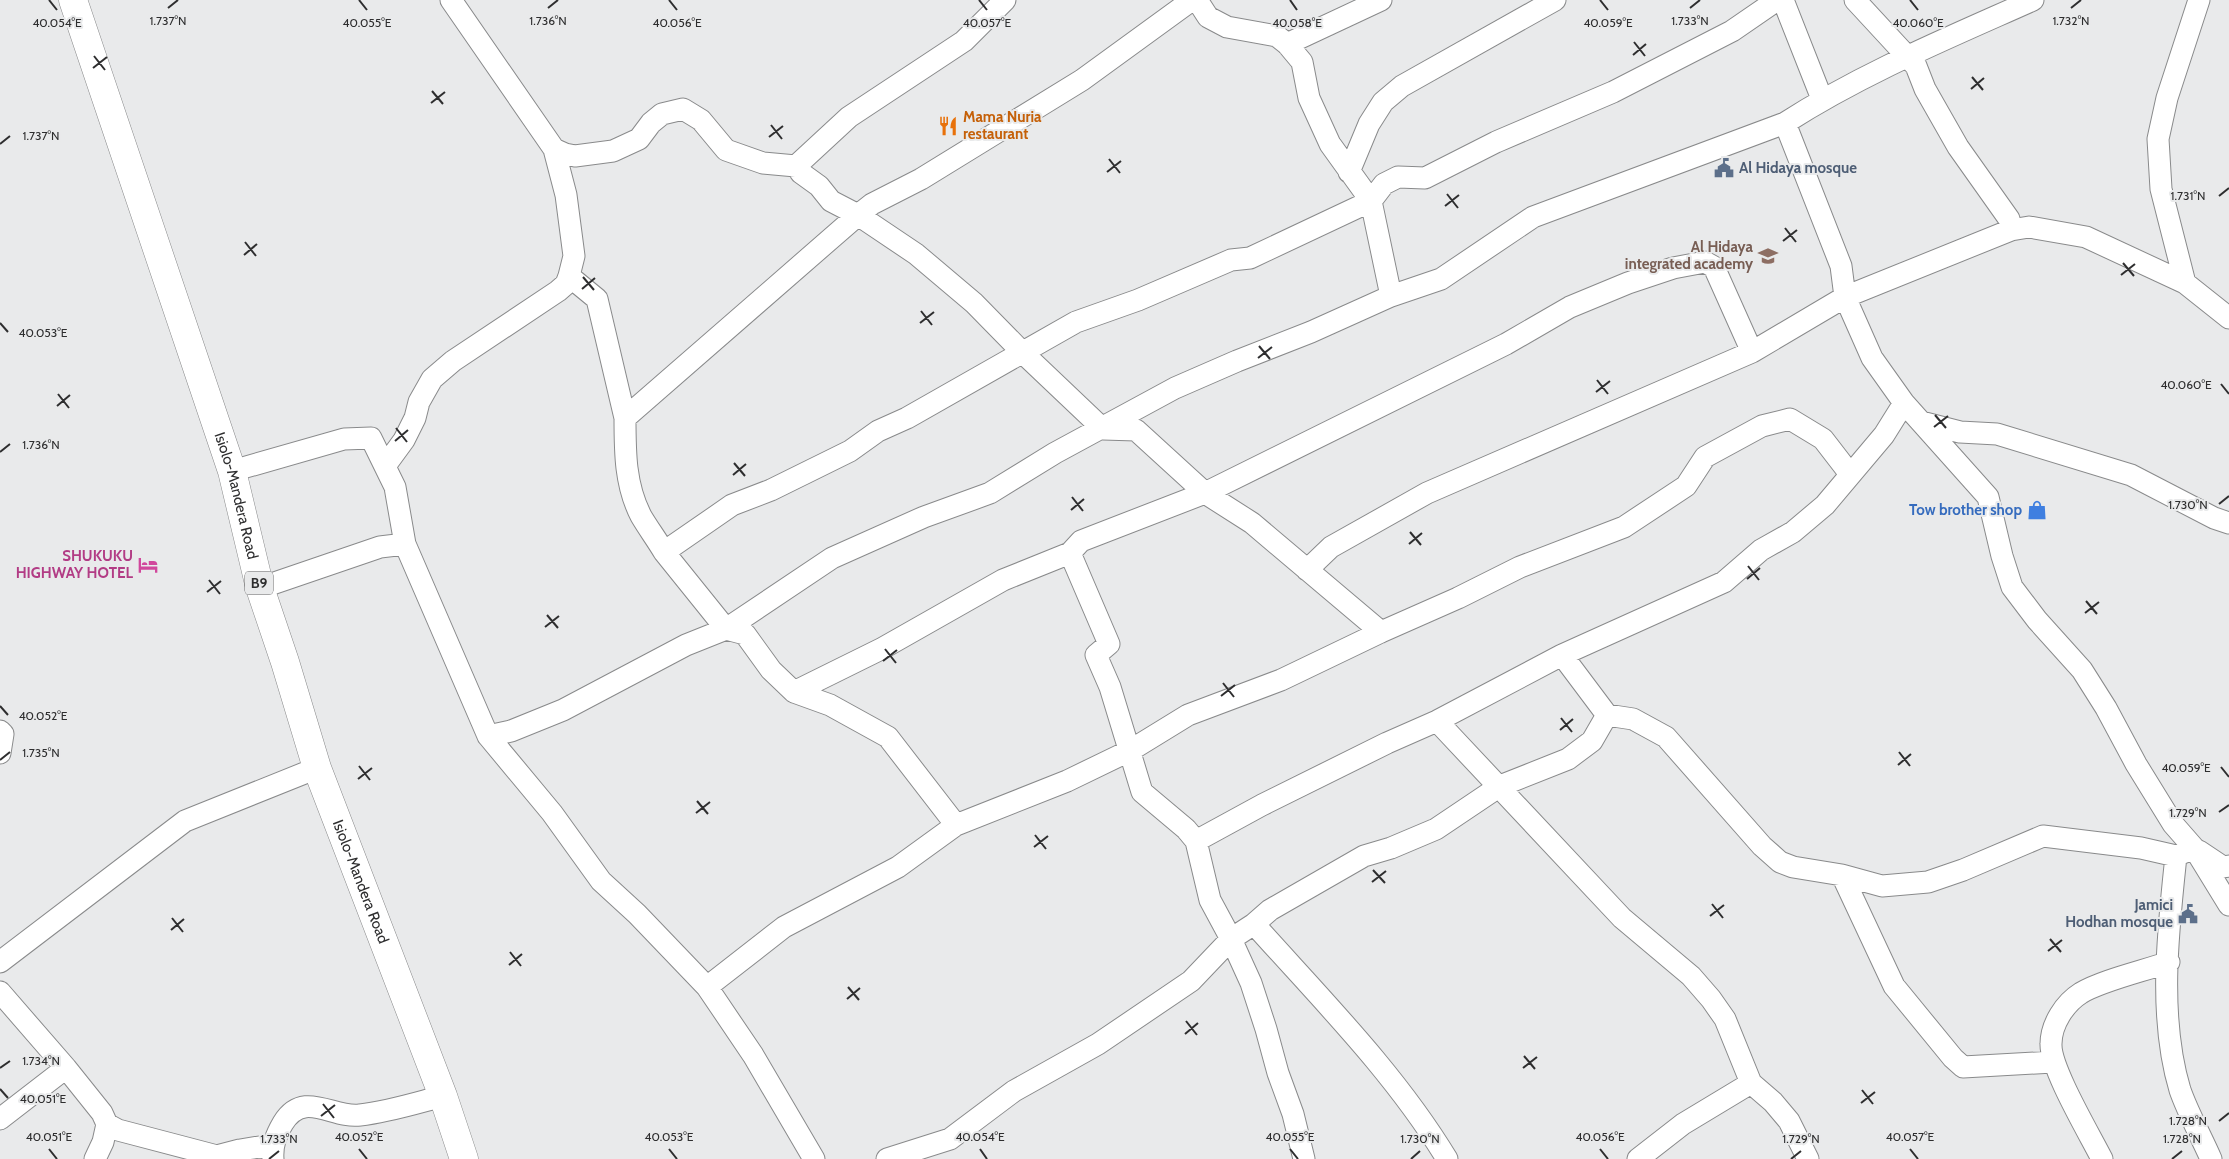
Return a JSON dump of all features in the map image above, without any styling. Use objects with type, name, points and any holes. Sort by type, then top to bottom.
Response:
[{"type":"highway","name":"Isiolo-Mandera Road","points":[[73,0],[148,228],[232,471],[260,588],[317,768],[443,1096],[464,1159]]},
{"type":"street","points":[[385,466],[404,440],[432,379],[453,361],[558,292],[566,284],[570,276],[574,256],[566,196],[554,148],[451,0]]},
{"type":"street","points":[[554,148],[565,154],[575,156],[613,151],[639,139],[651,122],[662,114],[683,109],[701,120],[726,150],[763,163],[796,166],[849,117],[964,41],[1005,0]]},
{"type":"street","points":[[625,418],[858,214],[872,204],[921,179],[1082,80],[1192,0]]},
{"type":"street","points":[[1197,0],[1208,17],[1227,27],[1277,36],[1287,44],[1302,62],[1309,98],[1330,144],[1371,201],[1391,296]]},
{"type":"street","points":[[1287,44],[1381,0]]},
{"type":"street","points":[[1350,172],[1369,124],[1383,102],[1402,86],[1555,0]]},
{"type":"street","points":[[664,552],[732,505],[771,490],[850,451],[878,431],[907,418],[1076,322],[1138,300],[1230,260],[1250,258],[1371,201],[1384,184],[1398,177],[1425,178],[1496,142],[1614,92],[1732,31],[1777,0]]},
{"type":"street","points":[[1784,0],[1822,99]]},
{"type":"street","points":[[1855,0],[1916,66],[1925,90],[1958,147],[2009,219],[2011,230]]},
{"type":"street","points":[[488,736],[511,731],[563,710],[686,645],[726,628],[832,558],[924,517],[990,492],[1055,453],[1103,429],[1175,388],[1311,332],[1391,296],[1441,279],[1533,217],[1785,123],[1822,99],[1906,56],[2033,0]]},
{"type":"street","points":[[2185,283],[2161,189],[2158,139],[2167,98],[2199,0]]},
{"type":"street","points":[[1785,123],[1841,266],[1844,297],[1872,358],[1904,404],[1988,497],[2002,556],[2012,587],[2037,620],[2082,670],[2106,708],[2136,764],[2168,817],[2185,852],[2229,905]]},
{"type":"street","points":[[796,166],[801,173],[819,186],[831,201],[858,214],[916,254],[967,297],[1103,429],[1136,430],[1205,493],[1252,522],[1381,632]]},
{"type":"street","points":[[1307,570],[1332,547],[1427,493],[1752,352],[1844,297],[2011,230],[2029,227],[2086,237],[2185,283],[2229,318]]},
{"type":"street","points":[[794,692],[883,648],[1003,580],[1070,552],[1081,541],[1205,493],[1506,344],[1570,307],[1628,283],[1672,268],[1705,262],[1714,267],[1752,352]]},
{"type":"street","points":[[570,276],[597,299],[625,418],[625,463],[631,490],[641,516],[664,552],[726,628],[744,634],[771,670],[794,692],[830,705],[888,737],[956,825]]},
{"type":"street","points":[[1196,841],[1262,805],[1387,743],[1437,721],[1562,655],[1724,582],[1761,550],[1793,532],[1825,505],[1884,435],[1904,404]]},
{"type":"street","points":[[708,988],[784,927],[898,868],[956,825],[1067,782],[1131,750],[1188,715],[1281,680],[1381,632],[1458,598],[1520,567],[1624,526],[1686,486],[1705,457],[1762,426],[1790,419],[1823,439],[1850,474]]},
{"type":"street","points":[[1921,422],[1960,432],[1997,434],[2131,475],[2214,518],[2229,523]]},
{"type":"street","points":[[232,471],[344,440],[371,438],[395,487],[405,544],[488,736],[552,813],[601,881],[637,914],[708,988],[753,1055],[814,1159]]},
{"type":"street","points":[[260,588],[380,548],[405,544]]},
{"type":"street","points":[[1070,552],[1109,644],[1096,655],[1110,687],[1131,750],[1142,792],[1186,829],[1196,841],[1210,900],[1231,939],[1251,983],[1278,1073],[1293,1114],[1304,1159]]},
{"type":"street","points":[[1562,655],[1607,715],[1633,719],[1666,737],[1720,801],[1762,846],[1780,862],[1793,867],[1842,875],[1882,886],[1928,882],[1964,870],[2043,836],[2185,852],[2223,867],[2229,866]]},
{"type":"street","points":[[887,1159],[950,1139],[1014,1091],[1098,1044],[1191,981],[1231,939],[1254,924],[1270,910],[1364,856],[1391,848],[1436,829],[1500,786],[1568,759],[1592,741],[1607,715]]},
{"type":"street","points":[[1437,721],[1622,918],[1691,976],[1712,999],[1725,1019],[1751,1083],[1773,1102],[1789,1121],[1808,1159]]},
{"type":"street","points":[[0,731],[3,734],[0,753]]},
{"type":"street","points":[[0,962],[185,821],[317,768]]},
{"type":"street","points":[[2185,852],[2168,962],[2168,1038],[2180,1090],[2211,1159]]},
{"type":"street","points":[[1842,875],[1894,986],[1953,1058],[1963,1067],[2053,1062]]},
{"type":"street","points":[[1254,924],[1404,1095],[1428,1128],[1447,1159]]},
{"type":"street","points":[[2102,1159],[2053,1062],[2050,1044],[2056,1021],[2067,1005],[2081,993],[2168,962]]},
{"type":"street","points":[[0,992],[66,1068],[102,1113],[107,1124],[118,1130],[217,1156],[240,1150],[272,1152],[289,1113],[300,1108],[318,1107],[358,1116],[443,1096]]},
{"type":"street","points":[[0,1119],[66,1068]]},
{"type":"street","points":[[1638,1159],[1683,1124],[1751,1083]]},
{"type":"street","points":[[95,1159],[103,1142],[107,1124]]},
{"type":"place","name":"Mama Nuria restaurant","points":[[948,126]]},
{"type":"place","name":"Al Hidaya mosque","points":[[1724,168]]},
{"type":"place","name":"Al Hidaya integrated academy","points":[[1768,256]]},
{"type":"place","name":"Tow brother shop","points":[[2037,510]]},
{"type":"place","name":"SHUKUKU HIGHWAY HOTEL","points":[[148,565]]},
{"type":"place","name":"Jamici Hodhan mosque","points":[[2188,914]]}]
